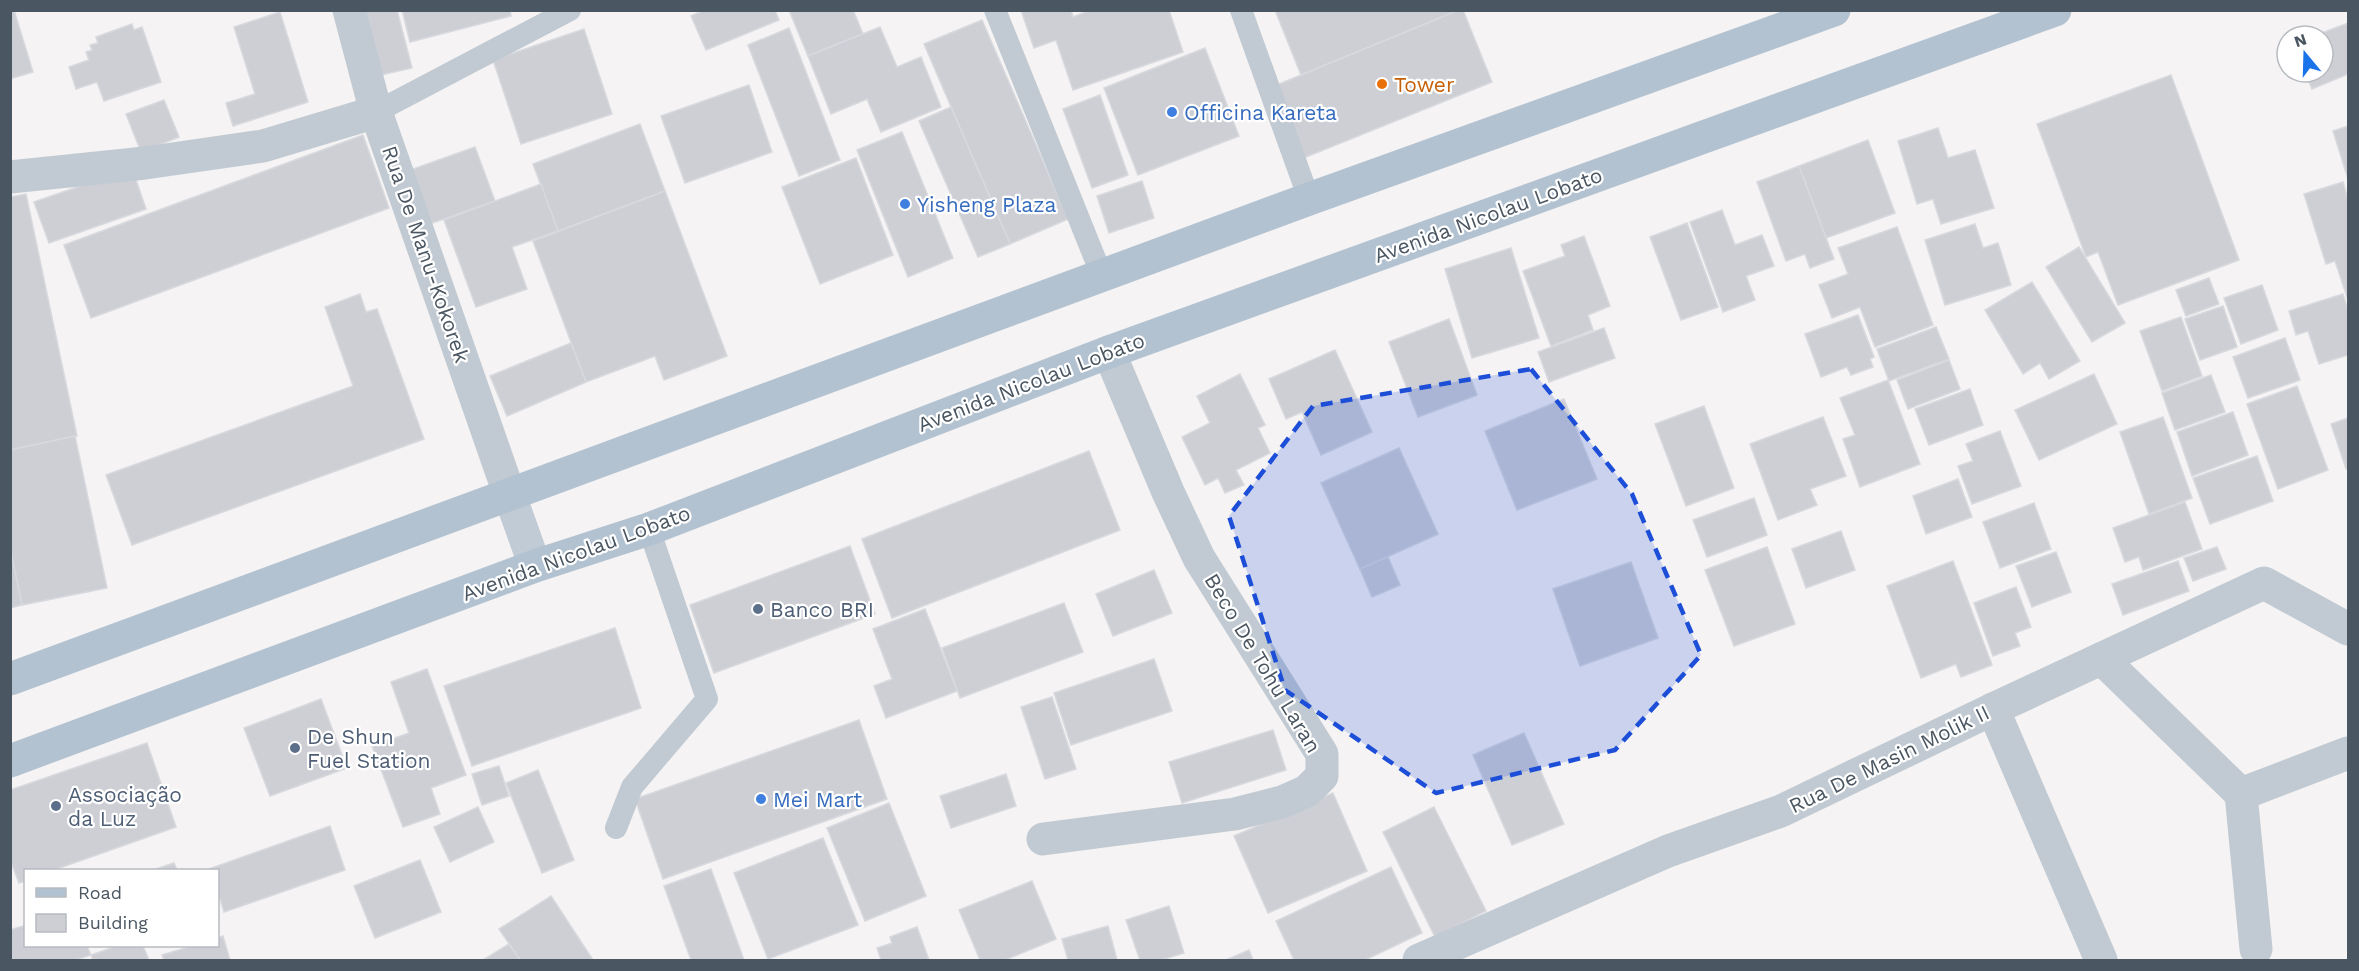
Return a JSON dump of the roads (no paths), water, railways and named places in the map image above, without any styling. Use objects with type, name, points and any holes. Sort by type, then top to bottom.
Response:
[{"type":"main road","points":[[10,679],[1309,199],[1834,10]]},
{"type":"main road","name":"Avenida Nicolau Lobato","points":[[10,761],[535,566],[648,529],[1109,352],[2055,10]]},
{"type":"street","name":"Rua De Manu-Kokorek","points":[[349,10],[376,112],[510,496]]},
{"type":"street","points":[[10,177],[145,163],[263,146],[376,112]]},
{"type":"street","name":"Beco De Tohu Laran","points":[[1043,839],[1235,814],[1282,802],[1307,791],[1322,776],[1322,754],[1198,558],[1109,352]]},
{"type":"street","points":[[510,496],[535,566]]},
{"type":"street","name":"Rua De Masin Molik II","points":[[1419,960],[1668,851],[1781,811],[2264,583],[2349,629]]},
{"type":"street","points":[[2102,659],[2241,794],[2256,949]]},
{"type":"street","points":[[1993,709],[2102,960]]},
{"type":"street","points":[[2241,794],[2349,753]]},
{"type":"lane","points":[[376,112],[570,10]]},
{"type":"lane","points":[[995,10],[1102,276]]},
{"type":"lane","points":[[1241,10],[1309,199]]},
{"type":"lane","points":[[616,828],[632,787],[707,699],[648,529]]},
{"type":"place","name":"Tower","points":[[1382,84]]},
{"type":"place","name":"Officina Kareta","points":[[1172,112]]},
{"type":"place","name":"Yisheng Plaza","points":[[905,204]]},
{"type":"place","name":"Banco BRI","points":[[758,609]]},
{"type":"place","name":"De Shun Fuel Station","points":[[295,748]]},
{"type":"place","name":"Mei Mart","points":[[761,799]]},
{"type":"place","name":"Associação da Luz","points":[[56,806]]}]
